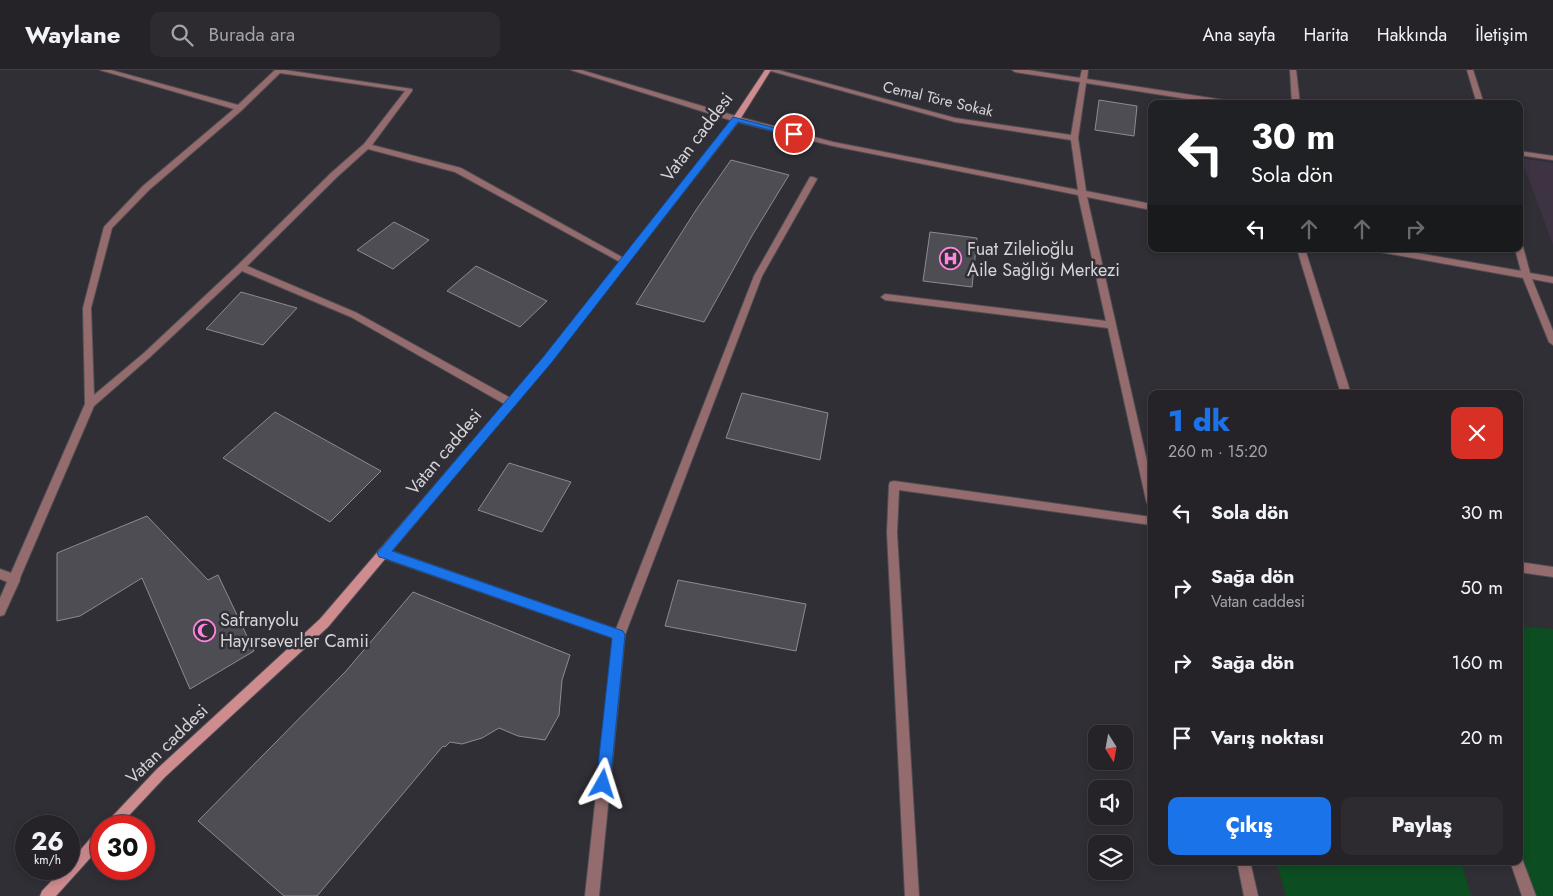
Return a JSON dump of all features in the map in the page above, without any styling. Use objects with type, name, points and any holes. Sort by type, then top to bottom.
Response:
[{"type":"street","points":[[103,70],[239,108]]},
{"type":"street","points":[[0,611],[90,404],[86,308],[108,227],[146,188],[239,108],[279,70],[410,90],[367,146],[334,175],[241,267],[147,355],[90,404]]},
{"type":"street","points":[[574,70],[736,119],[833,144],[1148,206]]},
{"type":"street","name":"Vatan caddesi","points":[[121,815],[161,773],[324,623],[548,359],[736,119],[769,70]]},
{"type":"street","name":"Cemal Töre Sokak","points":[[769,70],[955,120],[1074,138]]},
{"type":"street","points":[[1015,70],[1208,100]]},
{"type":"street","points":[[1085,70],[1074,138],[1082,194],[1148,487]]},
{"type":"street","points":[[1293,70],[1296,100]]},
{"type":"street","points":[[1470,70],[1480,100]]},
{"type":"street","points":[[367,146],[458,170],[625,261]]},
{"type":"street","points":[[1523,153],[1553,158]]},
{"type":"street","points":[[592,896],[619,635],[758,276],[813,179]]},
{"type":"street","points":[[1302,252],[1345,390]]},
{"type":"street","points":[[1397,252],[1553,280]]},
{"type":"street","points":[[1520,252],[1526,275],[1553,342]]},
{"type":"street","points":[[241,267],[354,315],[511,403]]},
{"type":"street","points":[[885,297],[1110,325]]},
{"type":"street","points":[[912,896],[892,533],[894,485],[1148,521]]},
{"type":"street","points":[[383,553],[619,635]]},
{"type":"street","points":[[1523,568],[1553,572]]},
{"type":"street","points":[[0,574],[15,580]]},
{"type":"street","points":[[47,896],[90,849]]},
{"type":"street","points":[[1244,865],[1251,896]]},
{"type":"street","points":[[1517,865],[1529,896]]},
{"type":"shaded area","points":[[1523,158],[1553,163],[1553,245],[1523,163]]},
{"type":"green space","points":[[1523,626],[1553,629],[1553,896],[1534,896],[1523,865]]},
{"type":"green space","points":[[1277,865],[1462,865],[1471,896],[1286,896]]},
{"type":"building","points":[[1099,100],[1137,106],[1134,136],[1095,130]]},
{"type":"building","points":[[731,160],[789,175],[753,234],[704,322],[636,304],[696,210]]},
{"type":"building","points":[[394,222],[429,240],[393,269],[357,250]]},
{"type":"building","name":"Fuat Zilelioğlu Aile Sağlığı Merkezi","points":[[930,232],[977,238],[972,287],[923,281]]},
{"type":"building","points":[[476,266],[547,301],[520,327],[447,291]]},
{"type":"building","points":[[241,292],[297,308],[263,345],[206,329]]},
{"type":"building","points":[[742,393],[828,413],[820,460],[726,438]]},
{"type":"building","points":[[275,412],[381,471],[330,522],[223,458]]},
{"type":"building","points":[[509,463],[571,482],[542,532],[478,510]]},
{"type":"building","points":[[147,516],[208,580],[218,575],[254,651],[190,689],[142,578],[80,616],[57,621],[57,553]]},
{"type":"building","points":[[678,580],[806,604],[796,651],[665,626]]},
{"type":"building","points":[[413,592],[570,655],[562,680],[559,715],[545,740],[518,736],[499,728],[482,738],[462,744],[450,742],[445,747],[443,746],[317,896],[284,896],[198,821],[346,671]]},
{"type":"place","name":"Fuat Zilelioğlu Aile Sağlığı Merkezi","points":[[951,259]]},
{"type":"place","name":"Safranyolu Hayırseverler Camii","points":[[204,630]]},
{"type":"route","points":[[603,784],[619,635],[383,553],[548,359],[736,119],[794,134]]}]
